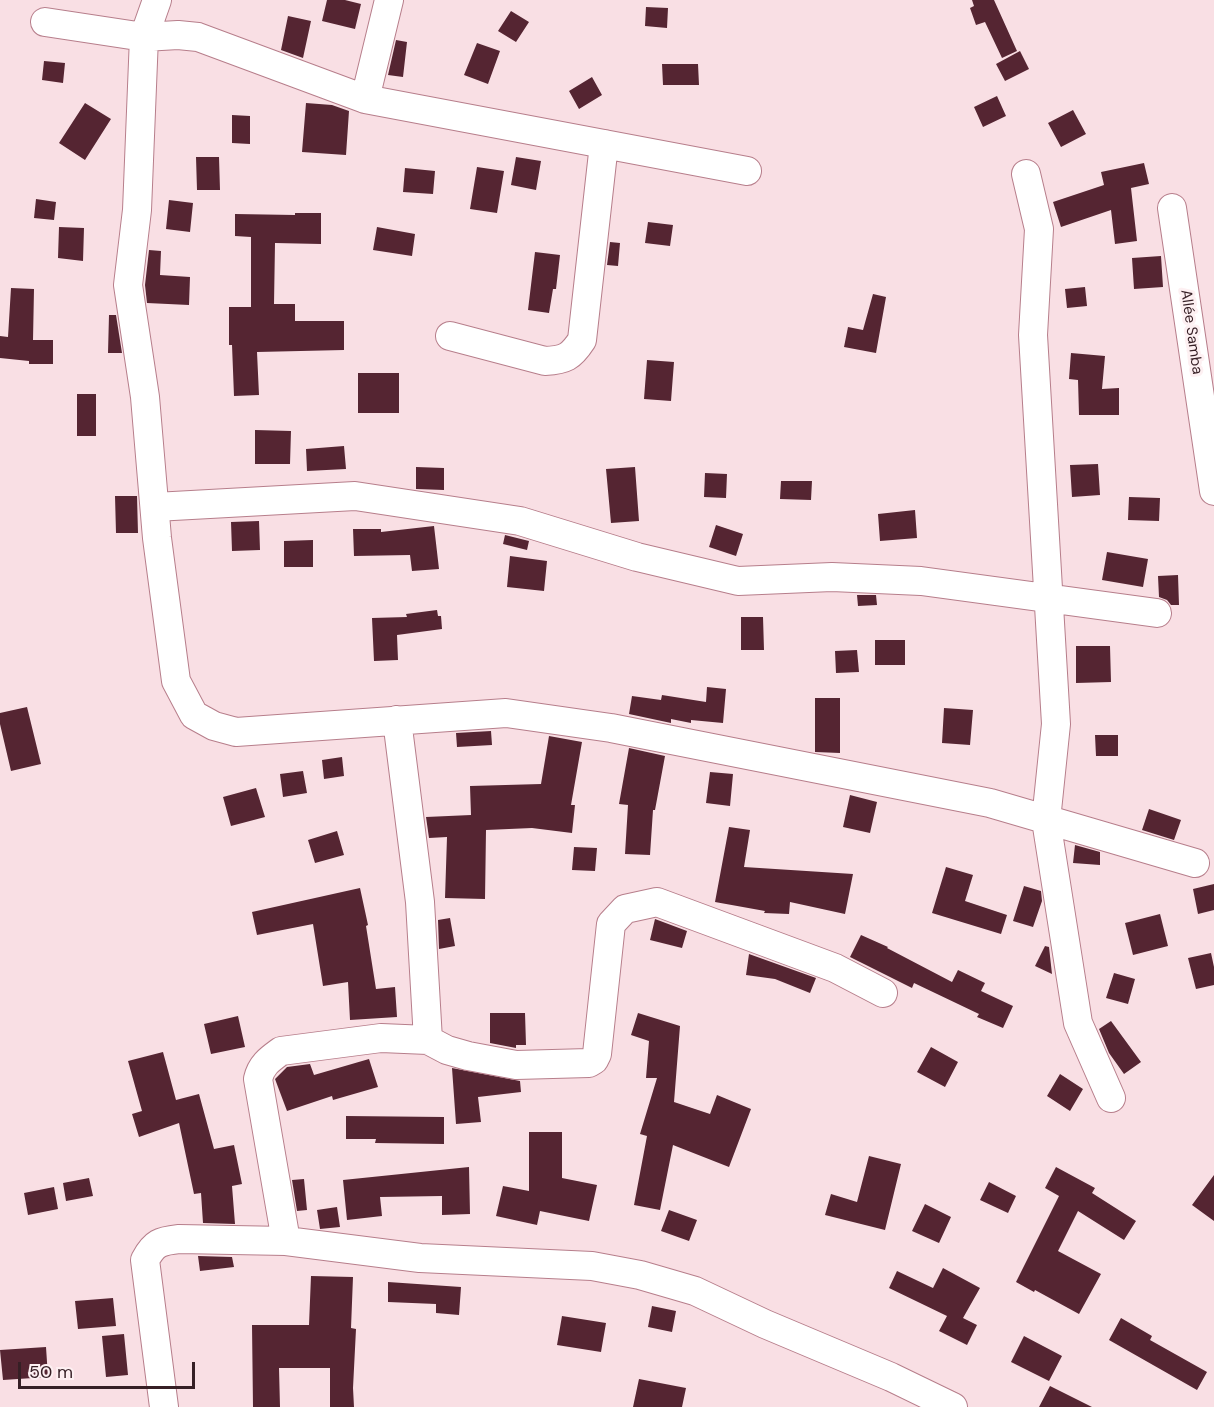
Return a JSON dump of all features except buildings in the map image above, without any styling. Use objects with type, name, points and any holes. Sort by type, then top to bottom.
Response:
[{"type":"street","points":[[157,0],[144,36],[137,210],[128,285],[145,397],[155,507],[176,681],[194,715],[214,726],[236,732],[507,713],[611,728],[990,803],[1195,863]]},
{"type":"street","points":[[365,99],[389,0]]},
{"type":"street","points":[[45,22],[144,36],[178,34],[198,37],[365,99],[747,171]]},
{"type":"street","points":[[450,336],[545,361],[560,360],[573,354],[582,340],[604,144]]},
{"type":"street","points":[[1026,174],[1040,229],[1033,335],[1056,724],[1046,820],[1078,1023],[1111,1098]]},
{"type":"street","name":"Allée Samba","points":[[1172,208],[1214,491]]},
{"type":"street","points":[[155,507],[355,496],[520,521],[636,556],[738,581],[832,577],[921,581],[1157,613]]},
{"type":"street","points":[[397,720],[420,902],[428,1040]]},
{"type":"street","points":[[286,1241],[258,1079],[260,1070],[268,1060],[281,1051],[381,1038],[428,1040],[447,1050],[468,1056],[516,1065],[589,1063],[597,1054],[611,924],[625,909],[657,902],[835,968],[883,993]]},
{"type":"street","points":[[164,1407],[146,1260],[152,1247],[164,1241],[179,1239],[286,1241],[420,1258],[592,1266],[640,1275],[695,1291],[765,1324],[891,1377],[953,1407]]}]
